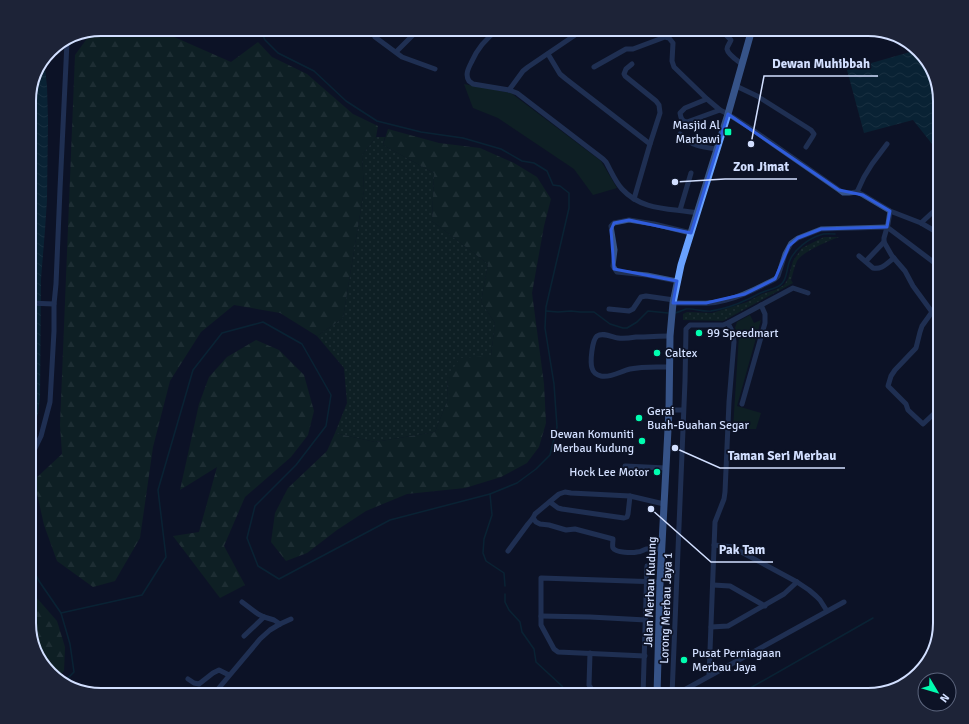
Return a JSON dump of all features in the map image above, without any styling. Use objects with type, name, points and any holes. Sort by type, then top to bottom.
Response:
[{"type":"main road","name":"Jalan Merbau Kudung","points":[[657,688],[660,582],[669,410],[670,336],[674,302],[681,265],[728,114],[750,36]]},
{"type":"street","points":[[396,52],[412,36]]},
{"type":"street","points":[[490,36],[485,40],[475,54],[468,70],[468,81],[473,84],[509,90],[517,93],[603,159],[620,186],[634,199],[652,207],[697,213]]},
{"type":"street","points":[[509,90],[523,71],[574,36]]},
{"type":"street","points":[[727,36],[731,40],[728,52],[742,64]]},
{"type":"street","points":[[375,37],[402,57],[435,69]]},
{"type":"street","points":[[594,67],[626,49],[633,50],[665,37],[669,38],[673,43],[672,61],[674,67],[720,110],[750,128],[819,177],[843,192],[849,194],[857,192],[868,197],[890,212],[921,223],[933,230]]},
{"type":"street","points":[[36,446],[41,436],[50,402],[67,46]]},
{"type":"street","points":[[548,54],[560,74],[650,144]]},
{"type":"street","points":[[632,64],[626,70],[624,74],[625,76],[656,102],[660,108],[659,117],[634,199]]},
{"type":"street","points":[[736,86],[757,96],[811,130],[814,134],[806,147]]},
{"type":"street","points":[[707,99],[685,108],[680,113],[681,119],[687,122],[720,110]]},
{"type":"street","points":[[680,134],[687,141],[696,146],[717,149]]},
{"type":"street","points":[[857,192],[872,164],[887,144]]},
{"type":"street","points":[[680,210],[691,173]]},
{"type":"street","points":[[890,212],[884,242],[888,250],[905,271],[913,286],[932,312],[922,326],[916,348],[895,370],[891,376],[888,386],[906,404],[908,410],[923,424],[933,415]]},
{"type":"street","points":[[921,223],[933,212]]},
{"type":"street","points":[[677,281],[647,275],[617,272],[613,266],[615,250],[611,226],[614,223],[629,220],[654,224],[691,233]]},
{"type":"street","points":[[609,309],[629,311],[633,309],[641,297],[646,296],[674,302],[706,303],[725,301],[745,294],[778,276],[785,254],[791,243],[798,238],[821,229],[887,227],[933,262]]},
{"type":"street","points":[[866,262],[884,242]]},
{"type":"street","points":[[860,256],[873,268],[879,269],[894,258]]},
{"type":"street","points":[[709,676],[715,522],[724,499],[725,492],[729,402],[734,342],[733,333],[728,323],[793,288],[808,293]]},
{"type":"street","points":[[36,303],[54,304]]},
{"type":"street","points":[[742,404],[766,319],[761,305]]},
{"type":"street","name":"Lorong Merbau Jaya 1","points":[[674,688],[686,329],[690,325],[723,325],[728,323]]},
{"type":"street","points":[[670,336],[621,338],[599,335],[593,343],[592,368],[596,374],[600,376],[608,376],[629,369],[647,366],[670,367]]},
{"type":"street","points":[[669,410],[683,410]]},
{"type":"street","points":[[625,466],[666,468]]},
{"type":"street","points":[[508,551],[536,514],[559,494],[564,492],[630,496],[664,504]]},
{"type":"street","points":[[550,502],[562,509],[624,518],[628,513],[630,496]]},
{"type":"street","points":[[533,518],[540,524],[566,530],[575,529],[614,539],[613,548],[619,552],[638,552],[648,549],[662,549]]},
{"type":"street","points":[[714,545],[732,547],[797,582],[816,596],[827,611]]},
{"type":"street","points":[[643,688],[648,566]]},
{"type":"street","points":[[645,656],[558,652],[554,649],[541,625],[541,578],[660,582]]},
{"type":"street","points":[[711,627],[728,626],[784,594],[797,582]]},
{"type":"street","points":[[713,585],[730,586],[765,606]]},
{"type":"street","points":[[242,602],[264,617],[274,620],[280,624]]},
{"type":"street","points":[[687,688],[844,602]]},
{"type":"street","points":[[541,616],[646,620]]},
{"type":"street","points":[[244,636],[264,617]]},
{"type":"street","points":[[219,688],[260,639],[270,630],[291,619]]},
{"type":"street","points":[[590,653],[589,685],[591,688]]},
{"type":"street","points":[[188,679],[199,684],[219,670],[229,675]]},
{"type":"highlighted area","points":[[728,114],[839,190],[863,195],[890,211],[887,227],[821,229],[798,238],[789,246],[775,279],[745,294],[706,303],[673,303],[677,281],[614,269],[611,230],[614,223],[629,220],[691,233]]},
{"type":"green space","points":[[172,36],[231,62],[258,42],[272,57],[307,74],[353,114],[378,126],[376,137],[362,155],[364,190],[343,318],[317,336],[280,313],[234,305],[201,332],[170,381],[153,447],[140,538],[115,581],[93,587],[57,561],[44,525],[36,489],[36,478],[62,454],[60,425],[75,55],[88,37]]},
{"type":"green space","points":[[464,84],[511,93],[601,161],[617,188],[593,195],[574,169],[498,118],[473,108]]},
{"type":"green space","points":[[388,129],[439,143],[480,148],[514,163],[537,177],[551,199],[544,226],[532,293],[544,384],[546,423],[539,447],[527,463],[501,477],[465,488],[407,494],[366,511],[337,530],[307,553],[286,561],[271,542],[275,513],[288,488],[327,451],[335,433],[375,442],[435,432],[448,399],[447,378],[460,358],[491,356],[495,323],[481,302],[488,264],[432,221],[434,173],[383,145]]},
{"type":"green space","points":[[376,137],[385,137],[383,145],[434,173],[432,221],[488,264],[481,302],[495,323],[491,356],[447,378],[448,399],[435,432],[375,442],[335,433],[347,403],[344,368],[317,336],[343,318],[364,190],[362,155]]},
{"type":"green space","points":[[824,237],[839,237],[816,247],[804,254],[797,261],[791,280],[793,283],[723,321],[683,320],[683,314],[687,312],[712,313],[747,302],[784,285],[788,279],[793,261],[802,248]]},
{"type":"green space","points":[[750,315],[754,323],[761,320],[737,406],[761,413],[756,429],[733,429],[739,335],[735,328],[737,322]]},
{"type":"green space","points":[[256,340],[279,350],[304,375],[314,411],[308,435],[291,457],[245,497],[224,546],[245,585],[220,598],[173,536],[199,532],[217,467],[180,490],[199,404],[209,377],[227,357]]},
{"type":"green space","points":[[36,597],[57,621],[65,647],[64,671],[61,674],[52,666],[41,648],[36,627]]},
{"type":"water","points":[[910,52],[914,55],[926,72],[932,88],[933,145],[913,120],[864,133],[847,70]]},
{"type":"water","points":[[45,69],[48,121],[47,200],[41,279],[40,397],[36,419],[36,97],[38,84]]},
{"type":"waterway","points":[[68,678],[74,672],[70,644],[61,613],[142,595],[166,557],[158,490],[193,370],[222,333],[263,322],[302,344],[331,395],[326,426],[296,465],[255,506],[247,538],[258,566],[279,579],[390,520],[490,494],[517,483],[536,469],[550,455],[557,427],[554,384],[545,328],[546,307],[569,208],[569,193],[560,186],[553,185],[547,171],[534,163],[522,161],[501,149],[463,138],[421,132],[377,121],[346,101],[314,71],[278,53],[265,40],[263,36]]},
{"type":"waterway","points":[[675,313],[686,309],[711,311],[729,307],[777,287],[781,285],[785,279],[790,260],[799,248],[815,237],[824,234],[835,234]]},
{"type":"waterway","points":[[546,311],[594,312],[610,324],[623,328],[627,328],[637,322],[648,311],[668,313]]},
{"type":"waterway","points":[[490,494],[492,515],[484,539],[483,553],[486,561],[504,573],[505,586]]},
{"type":"waterway","points":[[36,575],[61,613]]},
{"type":"waterway","points":[[505,594],[505,602],[509,610],[520,622],[522,632],[534,649],[536,662],[563,688]]},
{"type":"waterway","points":[[750,688],[873,618]]},
{"type":"place","name":"Masjid Al Marbawi","points":[[728,132]]},
{"type":"place","name":"Dewan Muhibbah","points":[[751,144]]},
{"type":"place","name":"Zon Jimat","points":[[675,182]]},
{"type":"place","name":"99 Speedmart","points":[[699,333]]},
{"type":"place","name":"Caltex","points":[[657,353]]},
{"type":"place","name":"Gerai Buah-Buahan Segar","points":[[639,418]]},
{"type":"place","name":"Dewan Komuniti Merbau Kudung","points":[[642,441]]},
{"type":"place","name":"Taman Seri Merbau","points":[[675,448]]},
{"type":"place","name":"Hock Lee Motor","points":[[657,472]]},
{"type":"place","name":"Pak Tam","points":[[651,509]]},
{"type":"place","name":"Pusat Perniagaan Merbau Jaya","points":[[684,660]]}]
